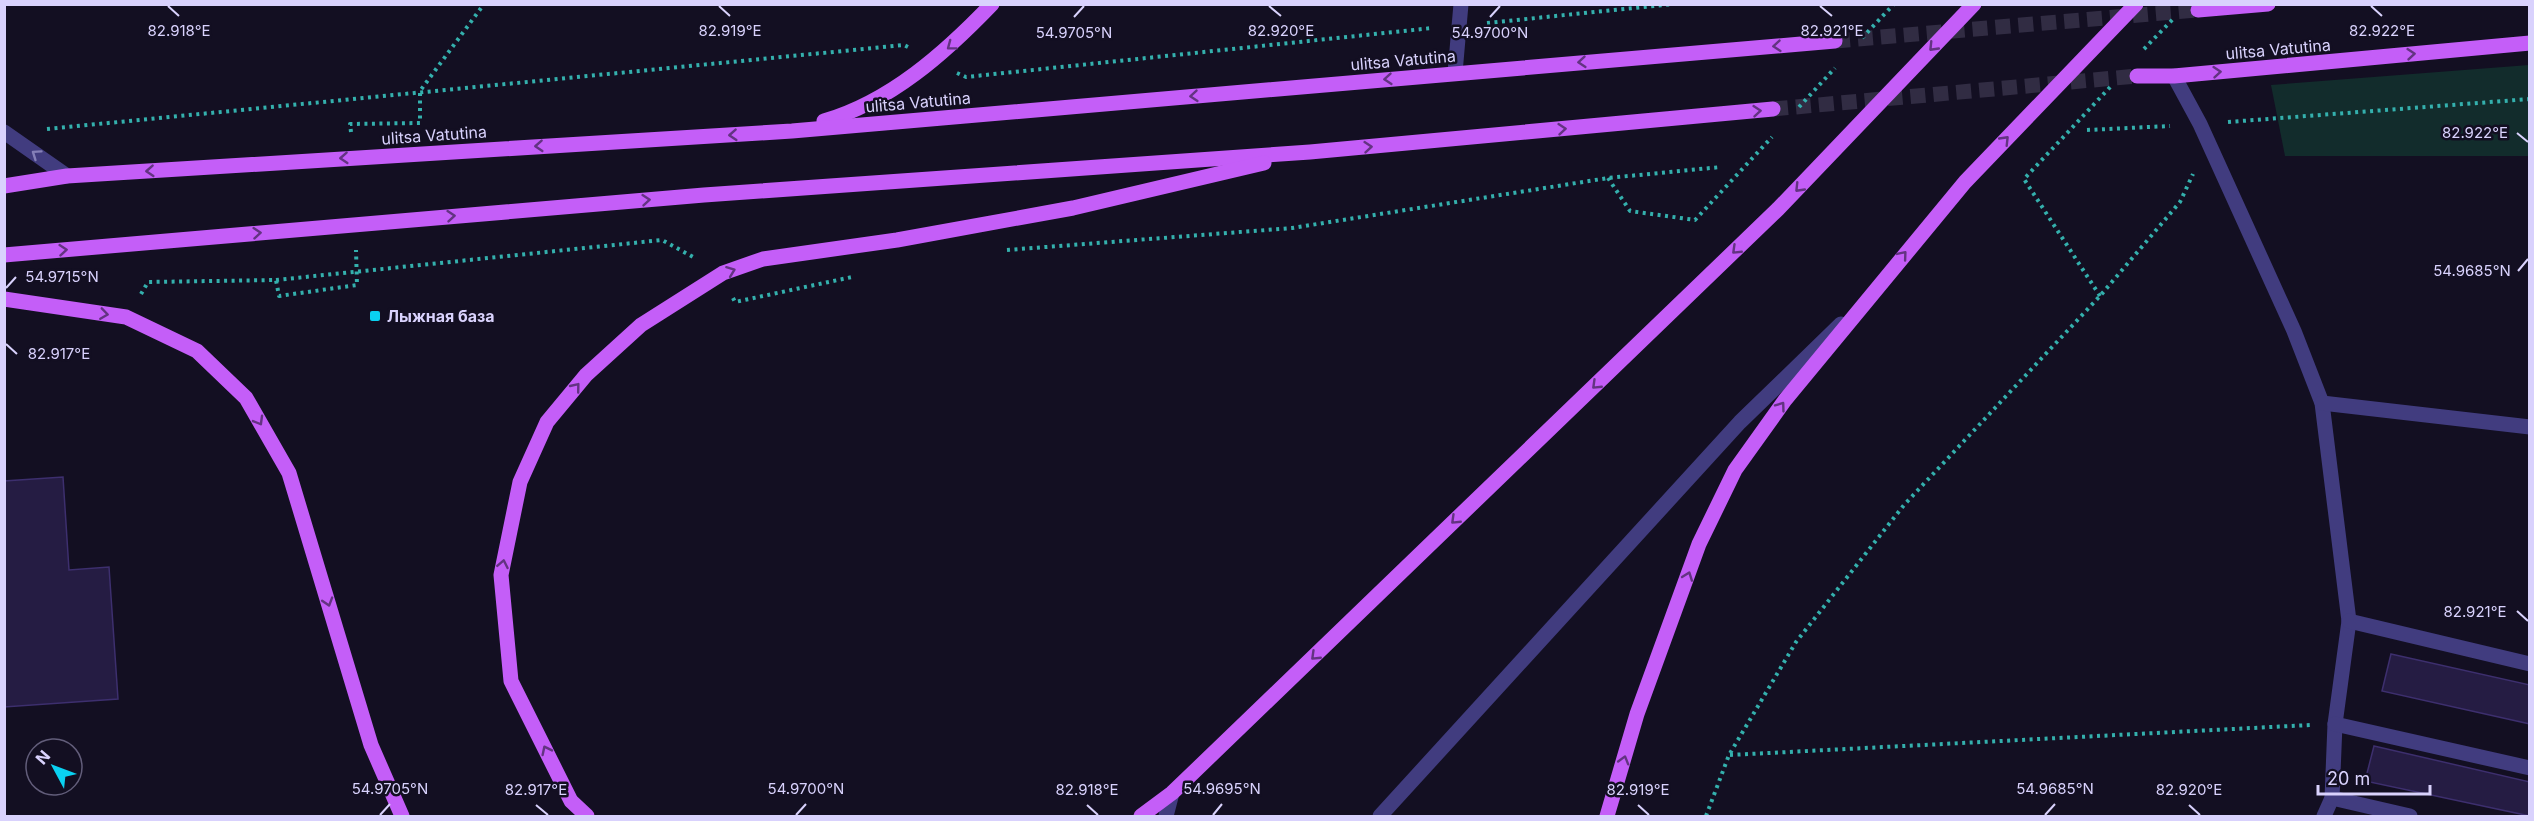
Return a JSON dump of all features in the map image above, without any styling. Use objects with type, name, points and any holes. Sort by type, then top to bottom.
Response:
[{"type":"main road","points":[[792,131],[853,113],[909,79],[959,39],[992,4]]},
{"type":"main road","points":[[1141,816],[1172,793],[1778,209],[1974,4]]},
{"type":"main road","points":[[1607,816],[1637,714],[1700,544],[1735,470],[1785,400],[1865,300],[1965,182],[2136,4]]},
{"type":"main road","points":[[2198,10],[2268,4]]},
{"type":"main road","name":"ulitsa Vatutina","points":[[4,186],[67,176],[792,131],[1835,41]]},
{"type":"main road","name":"ulitsa Vatutina","points":[[2137,76],[2174,76],[2529,43]]},
{"type":"main road","points":[[4,255],[704,195],[1310,152],[1773,109]]},
{"type":"main road","points":[[587,816],[571,801],[511,681],[501,575],[520,482],[547,422],[586,375],[641,325],[723,273],[763,259],[897,240],[1073,208],[1310,152]]},
{"type":"main road","points":[[4,299],[126,317],[196,351],[246,398],[289,473],[371,745],[402,816]]},
{"type":"street","points":[[1455,73],[1461,4]]},
{"type":"street","points":[[2174,76],[2200,124],[2294,332],[2322,403],[2349,621],[2334,724],[2332,798],[2324,816]]},
{"type":"street","points":[[5,133],[67,176]]},
{"type":"street","points":[[1380,816],[1740,422],[1865,300]]},
{"type":"street","points":[[2322,403],[2529,427]]},
{"type":"street","points":[[2349,621],[2529,664]]},
{"type":"street","points":[[2334,724],[2529,768]]},
{"type":"street","points":[[1166,816],[1172,793]]},
{"type":"street","points":[[2332,798],[2410,816]]},
{"type":"path","points":[[350,124],[420,123],[420,91],[484,4]]},
{"type":"path","points":[[5,133],[904,45],[966,77],[1673,4]]},
{"type":"path","points":[[2137,57],[2178,13]]},
{"type":"path","points":[[2100,296],[2025,179],[2113,83]]},
{"type":"path","points":[[2087,130],[2200,124],[2529,99]]},
{"type":"path","points":[[1005,250],[1292,228],[1608,178],[1721,167]]},
{"type":"path","points":[[1706,816],[1729,755],[1796,642],[1904,505],[2100,296],[2180,202],[2196,169]]},
{"type":"path","points":[[1608,178],[1630,211],[1695,220]]},
{"type":"path","points":[[276,280],[662,240],[723,273],[735,302],[864,274]]},
{"type":"path","points":[[279,296],[357,285]]},
{"type":"path","points":[[1729,755],[2334,724]]},
{"type":"green space","points":[[2529,65],[2529,156],[2285,156],[2271,85]]},
{"type":"building","points":[[63,477],[69,570],[109,567],[118,699],[4,707],[4,481]]},
{"type":"building","points":[[2391,654],[2530,685],[2530,724],[2382,691]]},
{"type":"building","points":[[2374,746],[2530,782],[2530,816],[2365,781]]},
{"type":"tunnel","points":[[1835,41],[2198,10]]},
{"type":"tunnel","points":[[1773,109],[2137,76]]},
{"type":"place","name":"Лыжная база","points":[[375,316]]}]
